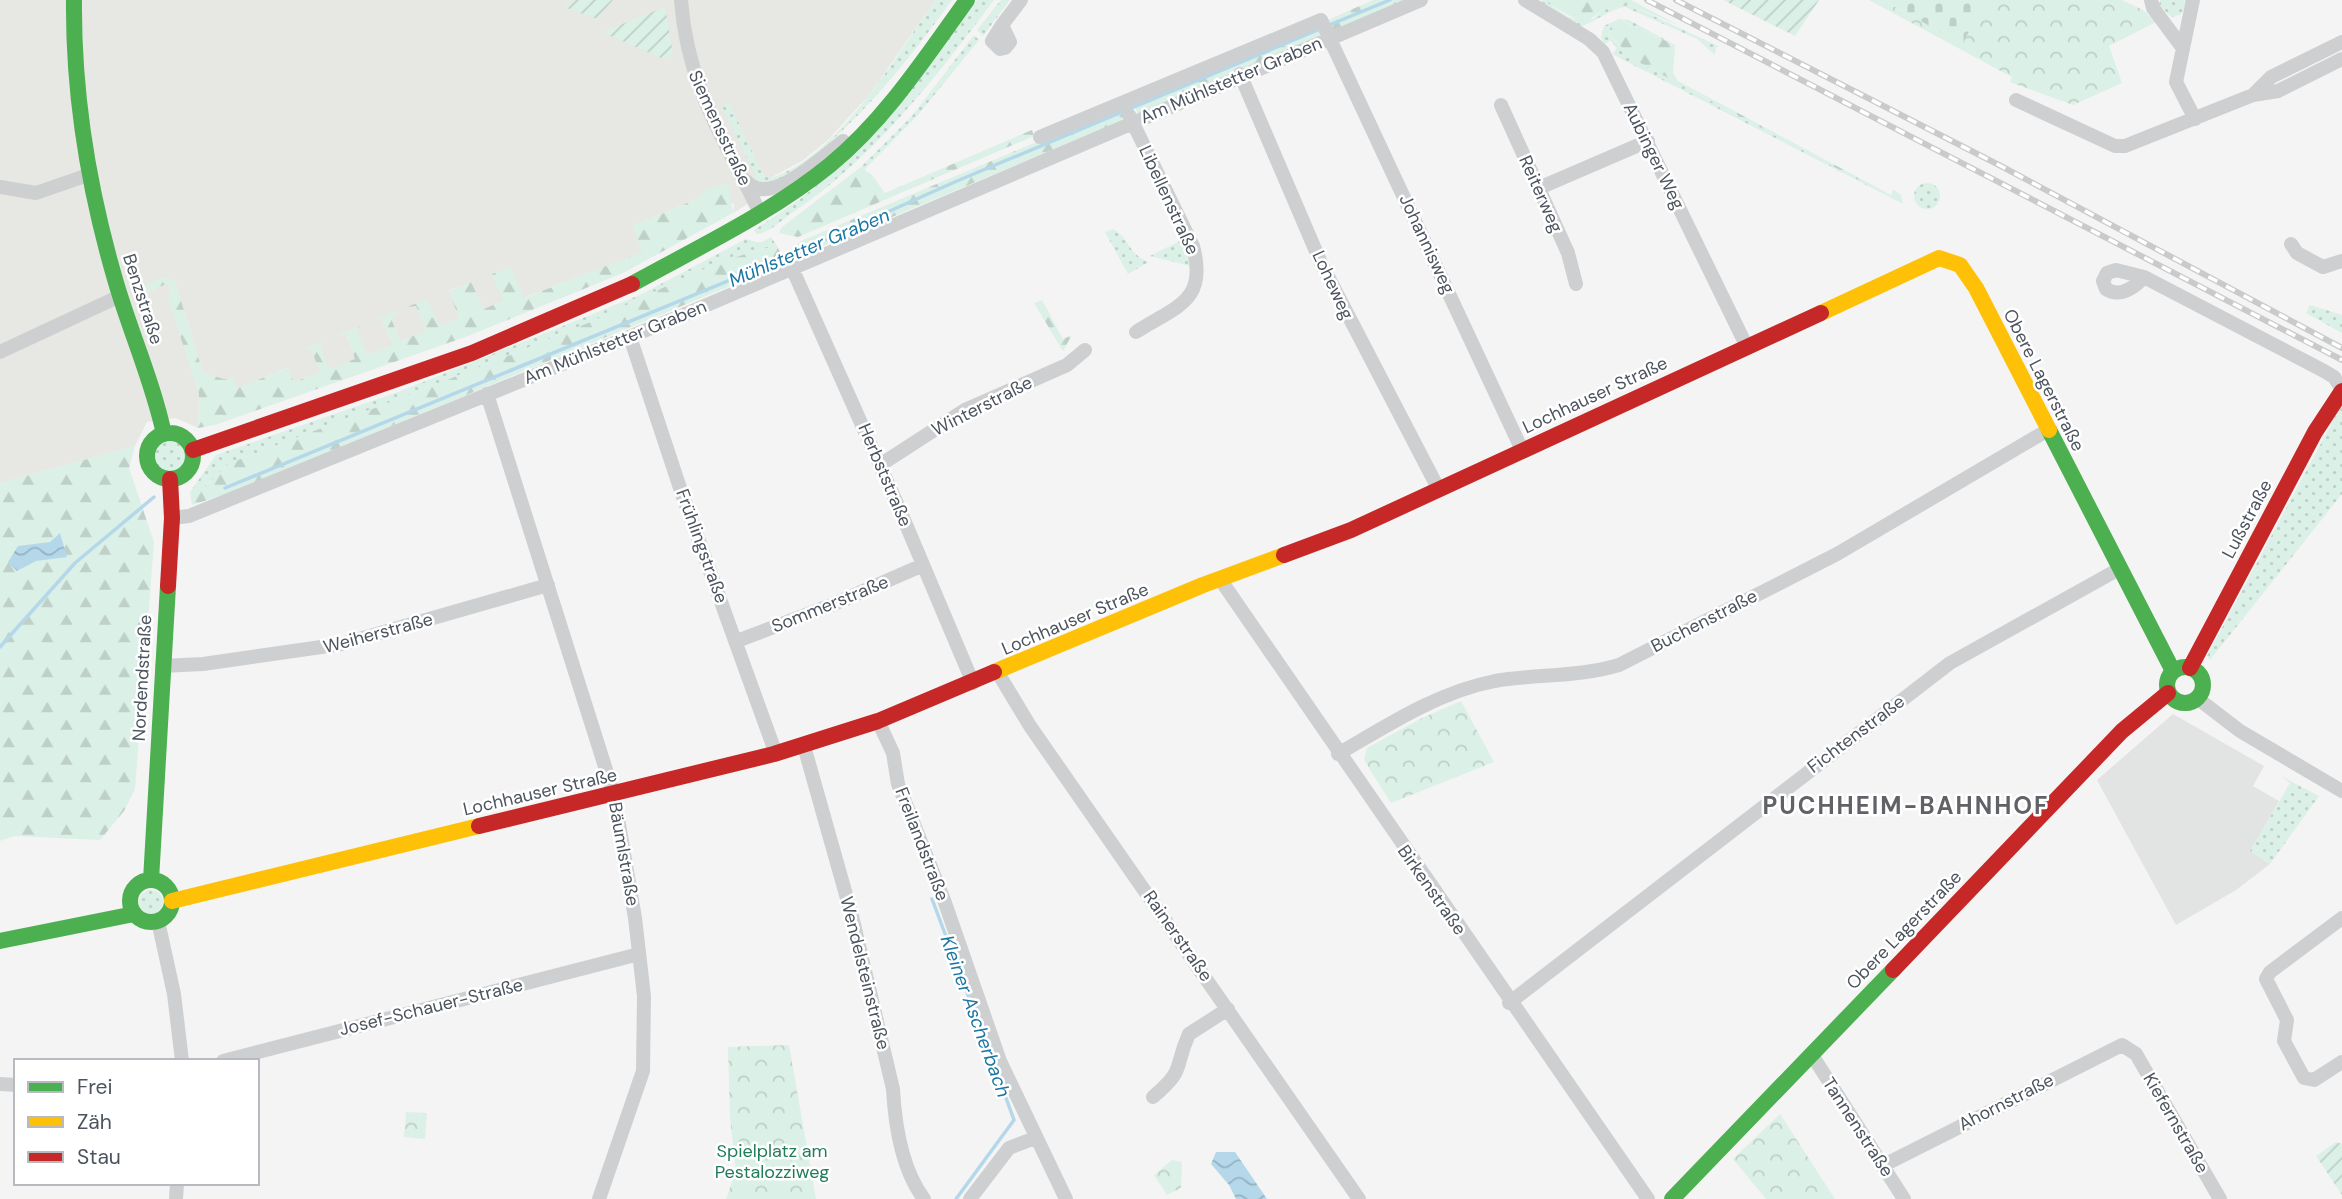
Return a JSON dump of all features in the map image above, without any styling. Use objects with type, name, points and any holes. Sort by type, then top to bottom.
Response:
[{"type":"street","name":"Benzstraße","points":[[74,0],[74,52],[88,175],[120,296],[149,378],[164,433]]},
{"type":"street","name":"Siemensstraße","points":[[681,0],[689,58],[710,114],[760,213]]},
{"type":"street","points":[[193,450],[472,353],[629,286],[760,213],[830,165],[911,78],[967,0]]},
{"type":"street","points":[[1002,25],[1021,0]]},
{"type":"street","name":"Am Mühlstetter Graben","points":[[1040,137],[1240,74],[1326,31],[1420,0]]},
{"type":"street","name":"Aubinger Weg","points":[[1525,0],[1589,39],[1603,52],[1746,345]]},
{"type":"street","points":[[2151,0],[2153,8],[2182,47]]},
{"type":"street","points":[[2193,0],[2176,82],[2195,119]]},
{"type":"street","name":"Am Mühlstetter Graben","points":[[172,519],[189,516],[630,337],[792,268],[1321,20],[1326,31]]},
{"type":"street","name":"Johannisweg","points":[[1326,31],[1522,450]]},
{"type":"street","points":[[2253,95],[2271,77],[2342,43]]},
{"type":"street","points":[[2016,100],[2115,146],[2141,142],[2253,95],[2278,91],[2342,59]]},
{"type":"street","name":"Loheweg","points":[[1240,74],[1321,263],[1439,490]]},
{"type":"street","points":[[742,176],[751,187],[772,191],[809,168],[911,78]]},
{"type":"street","name":"Reiterweg","points":[[1502,105],[1567,253],[1576,284]]},
{"type":"street","name":"Libellenstraße","points":[[1127,111],[1193,246],[1199,267],[1198,280],[1187,302],[1136,332]]},
{"type":"street","points":[[1539,188],[1648,141]]},
{"type":"street","points":[[0,187],[36,193],[88,175]]},
{"type":"street","points":[[2291,244],[2297,253],[2314,264],[2336,263]]},
{"type":"street","name":"Lochhauser Straße","points":[[172,901],[776,754],[878,721],[1220,579],[1308,549],[1922,264],[1939,258],[1951,261]]},
{"type":"street","name":"Obere Lagerstraße","points":[[1951,261],[1960,265],[1976,288],[2173,671]]},
{"type":"street","name":"Herbststraße","points":[[792,268],[973,683]]},
{"type":"street","points":[[2144,277],[2324,371],[2334,377],[2342,390]]},
{"type":"street","points":[[0,352],[120,296]]},
{"type":"street","name":"Frühlingstraße","points":[[630,337],[681,491],[776,754]]},
{"type":"street","name":"Winterstraße","points":[[880,465],[965,410],[1067,365],[1085,350]]},
{"type":"street","name":"Lußstraße","points":[[2190,668],[2324,417],[2342,390]]},
{"type":"street","name":"Bäumlstraße","points":[[487,394],[614,795],[639,954],[646,1025],[643,1071],[599,1199]]},
{"type":"street","name":"Buchenstraße","points":[[1338,754],[1447,695],[1493,682],[1593,672],[1619,665],[1837,554],[2048,430]]},
{"type":"street","points":[[164,433],[182,436],[193,450],[193,462],[187,472],[170,479],[155,473],[148,459],[151,443],[164,433]]},
{"type":"street","name":"Nordendstraße","points":[[151,880],[172,519],[170,479]]},
{"type":"street","name":"Sommerstraße","points":[[737,641],[834,604],[923,565]]},
{"type":"street","name":"Fichtenstraße","points":[[1510,1003],[1950,663],[2119,569]]},
{"type":"street","name":"Birkenstraße","points":[[1220,579],[1338,754],[1648,1199]]},
{"type":"street","name":"Weiherstraße","points":[[162,666],[204,664],[342,644],[548,586]]},
{"type":"street","points":[[2181,667],[2190,668],[2202,681],[2197,698],[2182,703],[2168,693],[2167,682],[2173,671],[2181,667]]},
{"type":"street","name":"Rainerstraße","points":[[998,673],[1030,726],[1359,1199]]},
{"type":"street","name":"Obere Lagerstraße","points":[[1672,1199],[1686,1191],[1812,1055],[2122,731],[2168,693]]},
{"type":"street","points":[[2197,698],[2240,731],[2342,791]]},
{"type":"street","name":"Freilandstraße","points":[[878,721],[893,753],[898,784],[944,900],[1000,1061],[1066,1199]]},
{"type":"street","name":"Wendelsteinstraße","points":[[804,746],[852,916],[893,1089],[894,1114],[908,1167],[924,1199]]},
{"type":"street","points":[[151,880],[166,886],[172,901],[168,914],[158,921],[145,922],[134,914],[130,907],[131,892],[136,886],[151,880]]},
{"type":"street","points":[[0,941],[134,914]]},
{"type":"street","points":[[2342,918],[2270,972],[2266,979],[2287,1020],[2284,1041],[2304,1078],[2314,1080],[2342,1062]]},
{"type":"street","points":[[158,921],[174,994],[182,1059]]},
{"type":"street","name":"Josef-Schauer-Straße","points":[[231,1059],[639,954]]},
{"type":"street","points":[[1153,1097],[1174,1079],[1181,1066],[1189,1034],[1228,1009]]},
{"type":"street","name":"Ahornstraße","points":[[1882,1166],[2122,1045],[2131,1048]]},
{"type":"street","name":"Kiefernstraße","points":[[2131,1048],[2220,1199]]},
{"type":"street","name":"Tannenstraße","points":[[1812,1055],[1904,1199]]},
{"type":"street","points":[[970,1199],[1009,1148],[1035,1138]]},
{"type":"shaded area","points":[[0,0],[935,0],[870,94],[828,140],[802,161],[770,178],[763,174],[749,145],[758,181],[776,185],[733,213],[734,204],[699,198],[633,226],[643,252],[523,298],[504,301],[484,309],[471,283],[449,290],[460,318],[440,326],[416,306],[427,331],[400,341],[391,317],[382,320],[393,345],[367,355],[356,331],[361,326],[338,335],[346,334],[356,359],[329,370],[319,346],[311,348],[321,372],[294,382],[287,368],[237,388],[203,373],[175,281],[137,288],[137,296],[169,283],[172,293],[168,295],[199,394],[198,428],[176,418],[147,422],[135,446],[0,483]]},
{"type":"shaded area","points":[[2173,714],[2264,766],[2253,786],[2279,801],[2250,851],[2270,864],[2236,890],[2176,925],[2097,780]]},
{"type":"green space","points":[[574,0],[613,0],[597,19],[567,8],[565,3],[574,3]]},
{"type":"green space","points":[[935,0],[952,0],[913,52],[850,123],[827,145],[776,185],[758,181],[722,106],[729,103],[763,174],[770,178],[795,167],[819,150],[842,128],[884,75]]},
{"type":"green space","points":[[977,0],[994,0],[925,88],[875,143],[819,193],[774,227],[757,234],[754,230],[799,200],[850,158]]},
{"type":"green space","points":[[1001,0],[1010,0],[983,36],[977,30]]},
{"type":"green space","points":[[1373,0],[1413,0],[1333,32],[1328,20]]},
{"type":"green space","points":[[1542,0],[1572,19],[1593,19],[1602,10],[1630,5],[1720,47],[1716,47],[1715,55],[1697,39],[1625,7],[1584,25],[1573,26],[1540,3]]},
{"type":"green space","points":[[1542,0],[1631,0],[1680,26],[1630,5],[1602,10],[1584,24]]},
{"type":"green space","points":[[1723,0],[1819,0],[1795,36]]},
{"type":"green space","points":[[1869,0],[1889,0],[1888,3],[1962,44],[1987,0],[2122,0],[2143,10],[2156,22],[2109,46],[2122,83],[2073,105],[2010,82],[2012,77]]},
{"type":"green space","points":[[1987,0],[1962,45],[1887,2]]},
{"type":"green space","points":[[2160,0],[2186,0],[2186,8],[2180,15],[2171,17],[2159,5]]},
{"type":"green space","points":[[665,7],[673,54],[663,59],[602,32]]},
{"type":"green space","points":[[1619,19],[1629,20],[1675,45],[1622,21],[1609,35],[1633,59],[1903,204],[1612,54],[1617,48],[1610,40],[1604,45],[1601,37],[1604,26]]},
{"type":"green space","points":[[1621,21],[1675,45],[1673,73],[1678,81],[1891,195],[1893,189],[1901,195],[1903,204],[1633,59],[1608,33],[1611,27]]},
{"type":"green space","points":[[1316,26],[1321,37],[1138,114],[1133,102]]},
{"type":"green space","points":[[974,35],[979,40],[918,115],[864,170],[861,167],[912,116]]},
{"type":"green space","points":[[1120,107],[1126,119],[792,259],[788,252],[801,241]]},
{"type":"green space","points":[[1032,130],[1034,136],[798,237],[779,233],[782,227],[861,167],[872,175],[885,193]]},
{"type":"green space","points":[[728,183],[733,213],[623,273],[468,336],[215,425],[198,428],[199,394],[167,295],[172,292],[169,283],[137,296],[137,288],[165,277],[175,281],[203,373],[224,379],[233,378],[237,388],[288,368],[294,382],[320,372],[311,349],[303,349],[327,340],[320,346],[329,369],[355,359],[347,335],[338,335],[361,326],[357,331],[367,355],[393,345],[382,320],[373,321],[397,311],[399,313],[391,318],[400,341],[426,331],[416,306],[407,307],[427,299],[440,326],[459,318],[449,291],[471,282],[484,309],[503,301],[492,274],[511,267],[524,298],[642,252],[633,226],[699,198],[704,190]]},
{"type":"green space","points":[[1927,183],[1936,187],[1940,196],[1936,205],[1927,209],[1918,205],[1914,196],[1918,187]]},
{"type":"green space","points":[[1113,229],[1137,255],[1149,262],[1128,274],[1105,232]]},
{"type":"green space","points":[[771,237],[777,246],[729,260],[537,344],[228,464],[205,487],[190,492],[216,455],[398,392],[640,295],[746,239],[760,243]]},
{"type":"green space","points":[[1182,240],[1191,266],[1150,256]]},
{"type":"green space","points":[[777,246],[786,263],[229,493],[192,505],[190,492],[205,487],[228,464],[537,344],[729,260]]},
{"type":"green space","points":[[1042,300],[1063,339],[1072,335],[1063,351],[1034,303]]},
{"type":"green space","points":[[2310,305],[2342,315],[2342,333],[2306,313]]},
{"type":"green space","points":[[2342,404],[2342,494],[2210,660],[2207,656]]},
{"type":"green space","points":[[170,438],[183,443],[188,456],[183,469],[170,474],[157,469],[152,456],[157,443]]},
{"type":"green space","points":[[135,446],[129,468],[154,542],[135,789],[124,811],[100,840],[15,836],[0,841],[0,483]]},
{"type":"green space","points":[[1461,701],[1494,762],[1391,803],[1364,760],[1367,748],[1422,718]]},
{"type":"green space","points":[[2281,776],[2319,796],[2270,864],[2250,851],[2290,783]]},
{"type":"green space","points":[[146,890],[156,890],[163,897],[163,907],[156,914],[146,914],[139,907],[139,897]]},
{"type":"green space","name":"Spielplatz am Pestalozziweg","points":[[789,1045],[816,1199],[726,1199],[736,1171],[730,1118],[728,1047]]},
{"type":"green space","points":[[406,1112],[427,1113],[425,1139],[404,1137]]},
{"type":"green space","points":[[1780,1114],[1835,1199],[1766,1199],[1733,1159]]},
{"type":"green space","points":[[2336,1142],[2342,1144],[2342,1195],[2316,1156]]},
{"type":"green space","points":[[1172,1160],[1182,1162],[1181,1188],[1167,1195],[1154,1175]]},
{"type":"water","points":[[60,533],[67,557],[36,561],[17,571],[8,562],[18,546],[50,542]]},
{"type":"water","points":[[1216,1152],[1235,1152],[1267,1199],[1236,1199],[1229,1185],[1211,1164]]},
{"type":"waterway","name":"Mühlstetter Graben","points":[[1327,26],[1390,0]]},
{"type":"waterway","name":"Mühlstetter Graben","points":[[225,488],[791,255],[957,181],[1320,29]]},
{"type":"waterway","name":"Mühlstetter Graben","points":[[0,647],[75,563],[154,497]]},
{"type":"waterway","name":"Kleiner Ascherbach","points":[[932,899],[989,1051]]},
{"type":"waterway","name":"Kleiner Ascherbach","points":[[956,1199],[1014,1120],[993,1062]]},
{"type":"railway","points":[[1647,0],[2342,360]]},
{"type":"railway","points":[[1676,0],[1999,165],[2342,348]]},
{"type":"traffic: fast","points":[[74,0],[80,109],[98,215],[117,286],[164,434]]},
{"type":"traffic: fast","points":[[632,284],[784,199],[830,165],[887,108],[967,0]]},
{"type":"traffic: fast","points":[[2049,430],[2173,671]]},
{"type":"traffic: fast","points":[[170,433],[186,440],[193,456],[186,472],[170,479],[154,472],[147,456],[154,440],[170,433]]},
{"type":"traffic: fast","points":[[151,880],[168,586]]},
{"type":"traffic: fast","points":[[2185,667],[2198,672],[2203,685],[2198,698],[2185,703],[2172,698],[2167,685],[2172,672],[2185,667]]},
{"type":"traffic: fast","points":[[151,880],[166,886],[172,901],[166,916],[151,922],[136,916],[130,901],[136,886],[151,880]]},
{"type":"traffic: fast","points":[[0,941],[134,914]]},
{"type":"traffic: fast","points":[[1672,1199],[1893,970]]},
{"type":"traffic: slow","points":[[1821,313],[1939,258],[1960,265],[1976,288],[2049,430]]},
{"type":"traffic: slow","points":[[994,672],[1203,585],[1284,555]]},
{"type":"traffic: slow","points":[[172,901],[479,826]]},
{"type":"traffic: jam","points":[[193,450],[472,353],[632,284]]},
{"type":"traffic: jam","points":[[1284,555],[1351,530],[1821,313]]},
{"type":"traffic: jam","points":[[2190,668],[2315,432],[2342,391]]},
{"type":"traffic: jam","points":[[168,586],[172,518],[170,479]]},
{"type":"traffic: jam","points":[[479,826],[774,754],[878,721],[994,672]]},
{"type":"traffic: jam","points":[[1893,970],[2122,731],[2168,693]]},
{"type":"district","name":"PUCHHEIM-BAHNHOF","points":[[1906,806]]}]
